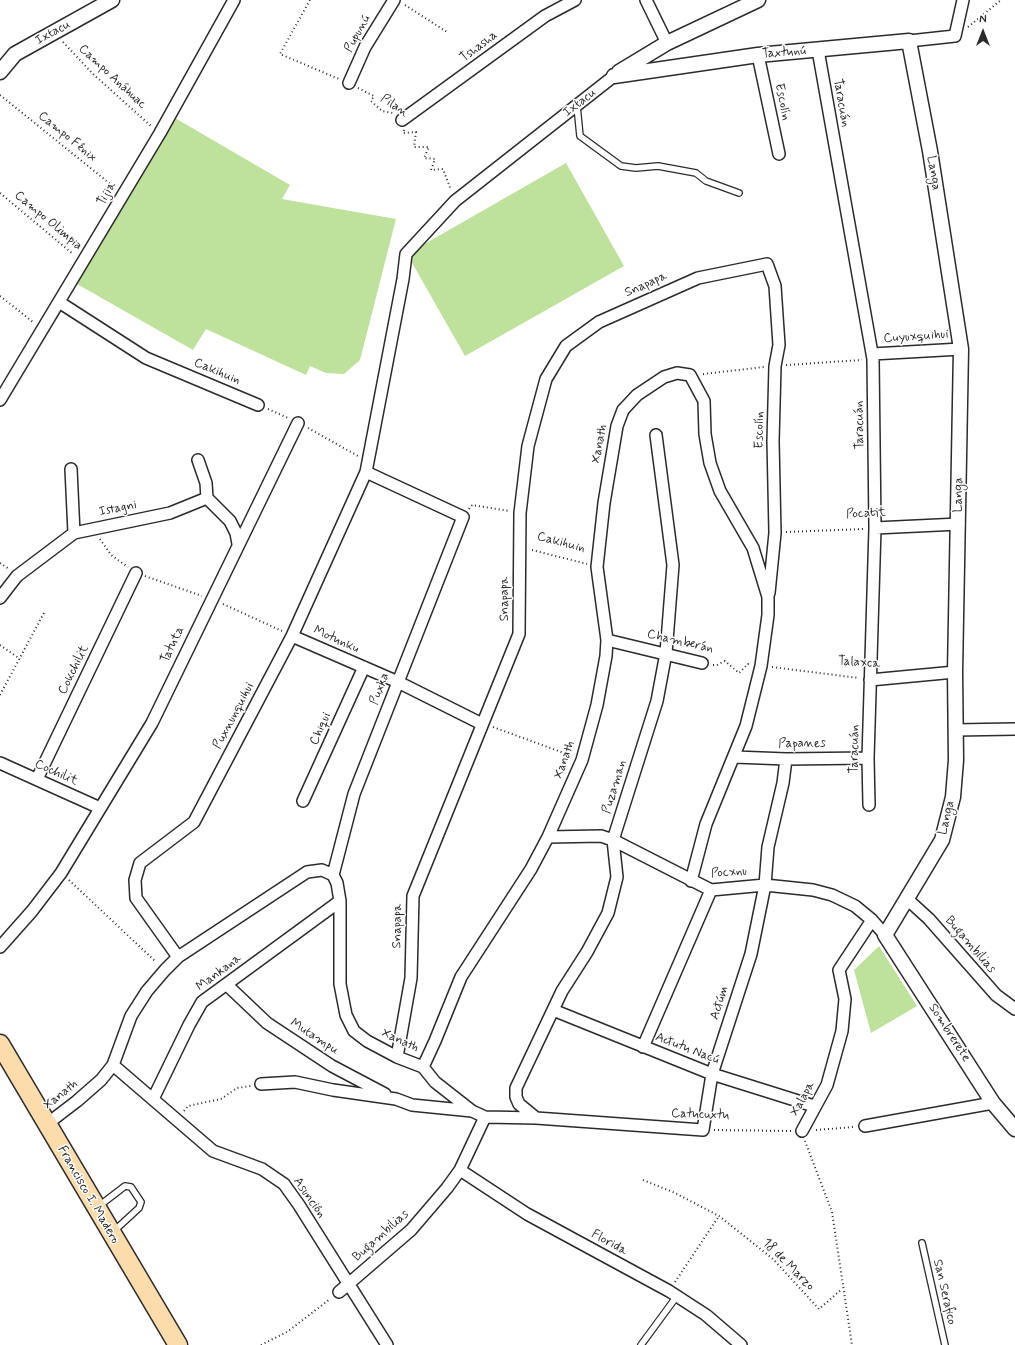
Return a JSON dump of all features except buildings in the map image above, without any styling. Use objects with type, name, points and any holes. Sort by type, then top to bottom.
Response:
[{"type":"main road","name":"Francisco I. Madero","points":[[0,1044],[178,1345]]},
{"type":"street","name":"Ixtacu","points":[[0,72],[15,54],[112,0]]},
{"type":"street","name":"Tijia","points":[[0,400],[160,133],[234,0]]},
{"type":"street","name":"Tshasha","points":[[402,120],[545,16],[575,0]]},
{"type":"street","points":[[646,0],[667,43]]},
{"type":"street","name":"Ixtacu","points":[[367,467],[406,254],[455,201],[614,76],[667,43],[758,0]]},
{"type":"street","points":[[955,36],[963,0]]},
{"type":"street","name":"Pupunú","points":[[348,83],[365,47],[398,2]]},
{"type":"street","name":"Taxtunú","points":[[614,76],[758,55],[955,36]]},
{"type":"street","name":"Langa","points":[[885,935],[942,840],[953,797],[956,760],[955,672],[959,524],[961,349],[930,151],[909,41]]},
{"type":"street","name":"Taracuán","points":[[818,50],[872,354],[875,528],[868,758],[869,804]]},
{"type":"street","name":"Escolín","points":[[758,55],[779,154]]},
{"type":"street","name":"Escolín","points":[[767,264],[774,286],[779,345],[776,366],[773,441],[775,533],[768,597]]},
{"type":"street","name":"Snapapa","points":[[397,1057],[411,978],[413,896],[519,634],[520,513],[528,446],[546,379],[566,346],[599,322],[698,278],[767,264]]},
{"type":"street","name":"Cakihuin","points":[[59,302],[146,358],[258,405]]},
{"type":"street","name":"Cuyuxquihui","points":[[872,354],[961,349]]},
{"type":"street","name":"Xanath","points":[[47,1124],[101,1080],[112,1065],[131,1016],[147,991],[165,970],[178,958],[308,872],[322,870],[333,875],[337,883],[340,901],[340,984],[346,1015],[354,1031],[367,1041],[397,1057],[422,1067],[435,1041],[461,977],[531,869],[548,837],[582,760],[597,705],[606,656],[607,640],[597,567],[604,503],[617,426],[623,410],[637,395],[664,377],[677,374],[690,375],[704,401],[705,434],[710,463],[720,491],[753,548],[768,597],[768,615],[760,671],[746,726],[735,757],[706,824],[691,881]]},
{"type":"street","name":"Tatuta","points":[[0,947],[32,911],[61,873],[152,723],[298,422]]},
{"type":"street","name":"Puzaman","points":[[536,1118],[519,1104],[516,1097],[516,1088],[553,1010],[608,913],[617,876],[613,840],[657,701],[666,653],[673,565],[656,435]]},
{"type":"street","points":[[198,460],[206,483],[207,498],[230,521],[236,533],[238,544]]},
{"type":"street","points":[[367,467],[463,517]]},
{"type":"street","name":"Puxnunquihui","points":[[178,958],[136,898],[135,880],[140,863],[194,822],[292,636],[367,467]]},
{"type":"street","points":[[71,468],[74,533]]},
{"type":"street","name":"Istagni","points":[[0,598],[17,576],[74,533],[170,512],[207,498]]},
{"type":"street","name":"Puxka","points":[[333,875],[354,794],[463,517]]},
{"type":"street","name":"Pocatit","points":[[875,528],[959,524]]},
{"type":"street","name":"Cokchilit","points":[[37,779],[136,573]]},
{"type":"street","name":"Motunku","points":[[292,636],[398,682],[482,724]]},
{"type":"street","name":"Chamberán","points":[[607,640],[666,653],[702,663]]},
{"type":"street","name":"Chiqui","points":[[303,802],[364,667]]},
{"type":"street","name":"Talaxca","points":[[870,680],[955,672]]},
{"type":"street","points":[[955,730],[1015,729]]},
{"type":"street","name":"Papanes","points":[[735,757],[786,759],[868,758]]},
{"type":"street","points":[[765,885],[768,847],[784,783],[786,759]]},
{"type":"street","name":"Cochilit","points":[[0,763],[100,808]]},
{"type":"street","name":"Pocxnu","points":[[548,837],[600,836],[613,840],[711,890],[765,885],[813,890],[832,895],[855,906],[872,920],[885,935]]},
{"type":"street","name":"Actúm","points":[[703,1130],[712,1074],[751,954],[765,885]]},
{"type":"street","points":[[643,1048],[711,890]]},
{"type":"street","name":"Bugambilias","points":[[906,898],[929,918],[996,995],[1015,1009]]},
{"type":"street","name":"Mankana","points":[[153,1099],[202,1002],[340,901]]},
{"type":"street","name":"Xalapa","points":[[802,1131],[814,1106],[827,1085],[842,1031],[844,999],[839,970],[872,920]]},
{"type":"street","name":"Sombrerete","points":[[885,935],[993,1103],[1015,1129]]},
{"type":"street","name":"Mutampu","points":[[227,985],[267,1023],[315,1055],[378,1091],[412,1105],[472,1111]]},
{"type":"street","name":"Actutu Nacú","points":[[553,1010],[643,1048],[712,1074],[814,1106]]},
{"type":"street","name":"Asunción","points":[[112,1065],[213,1151],[262,1169],[284,1184],[299,1205],[386,1345]]},
{"type":"street","name":"Catucuxtu","points":[[422,1067],[435,1082],[472,1111],[484,1117],[536,1118],[703,1130]]},
{"type":"street","name":"Mutampu","points":[[261,1084],[295,1082],[333,1090],[396,1098]]},
{"type":"street","points":[[865,1126],[993,1103]]},
{"type":"street","name":"Bugambilias","points":[[339,1292],[411,1230],[447,1188],[460,1170],[484,1117]]},
{"type":"street","name":"Florida","points":[[460,1170],[527,1214],[673,1294],[706,1315],[741,1345]]},
{"type":"lane","points":[[577,106],[580,136],[621,166],[636,168],[658,166],[696,173],[706,181],[739,193]]},
{"type":"lane","points":[[96,1208],[125,1186],[131,1187],[141,1202],[139,1208],[111,1234]]},
{"type":"lane","name":"San Serafico","points":[[922,1243],[945,1345]]},
{"type":"lane","points":[[641,1345],[673,1294]]},
{"type":"path","name":"Pilan","points":[[310,0],[280,54],[348,83],[374,96],[371,101],[382,111],[392,113],[406,125],[403,133],[416,132],[414,148],[429,147],[424,158],[436,159],[431,170],[443,170],[455,201]]},
{"type":"path","points":[[955,36],[968,28],[1001,0]]},
{"type":"path","points":[[398,2],[447,32]]},
{"type":"path","name":"Campo Anáhuac","points":[[53,32],[93,74],[160,133]]},
{"type":"path","name":"Campo Fénix","points":[[0,95],[123,195]]},
{"type":"path","name":"Campo Olimpia","points":[[0,194],[84,262]]},
{"type":"path","points":[[0,296],[42,328]]},
{"type":"path","points":[[258,405],[298,422],[367,467]]},
{"type":"path","points":[[463,517],[472,505],[520,513]]},
{"type":"path","name":"Motunku","points":[[93,528],[111,555],[136,573],[211,599],[292,636]]},
{"type":"path","name":"Pocatit","points":[[775,533],[875,528]]},
{"type":"path","name":"Cakihuin","points":[[519,546],[597,567]]},
{"type":"path","points":[[0,695],[45,611]]},
{"type":"path","points":[[0,646],[20,659]]},
{"type":"path","name":"Chamberán","points":[[702,663],[717,665],[725,661],[739,672],[748,664],[760,671]]},
{"type":"path","name":"Talaxca","points":[[760,671],[870,680]]},
{"type":"path","points":[[482,724],[582,760]]},
{"type":"path","points":[[61,873],[165,970]]},
{"type":"path","points":[[176,1120],[188,1106],[221,1098],[237,1088],[261,1084]]},
{"type":"path","name":"Catucuxtu","points":[[703,1130],[802,1131],[865,1126]]},
{"type":"path","name":"Xalapa","points":[[802,1131],[832,1212],[842,1289],[852,1345]]},
{"type":"path","name":"18 de Marzo","points":[[643,1180],[676,1193],[719,1216],[773,1259],[819,1309],[842,1289]]},
{"type":"path","points":[[673,1294],[719,1216]]},
{"type":"path","points":[[261,1345],[288,1332],[339,1292]]},
{"type":"green space","points":[[175,118],[290,185],[282,199],[396,219],[360,360],[344,374],[326,373],[310,366],[306,375],[206,329],[193,350],[77,284]]},
{"type":"green space","points":[[566,163],[624,266],[465,356],[407,254]]},
{"type":"green space","points":[[879,946],[917,1006],[871,1033],[854,970]]}]
